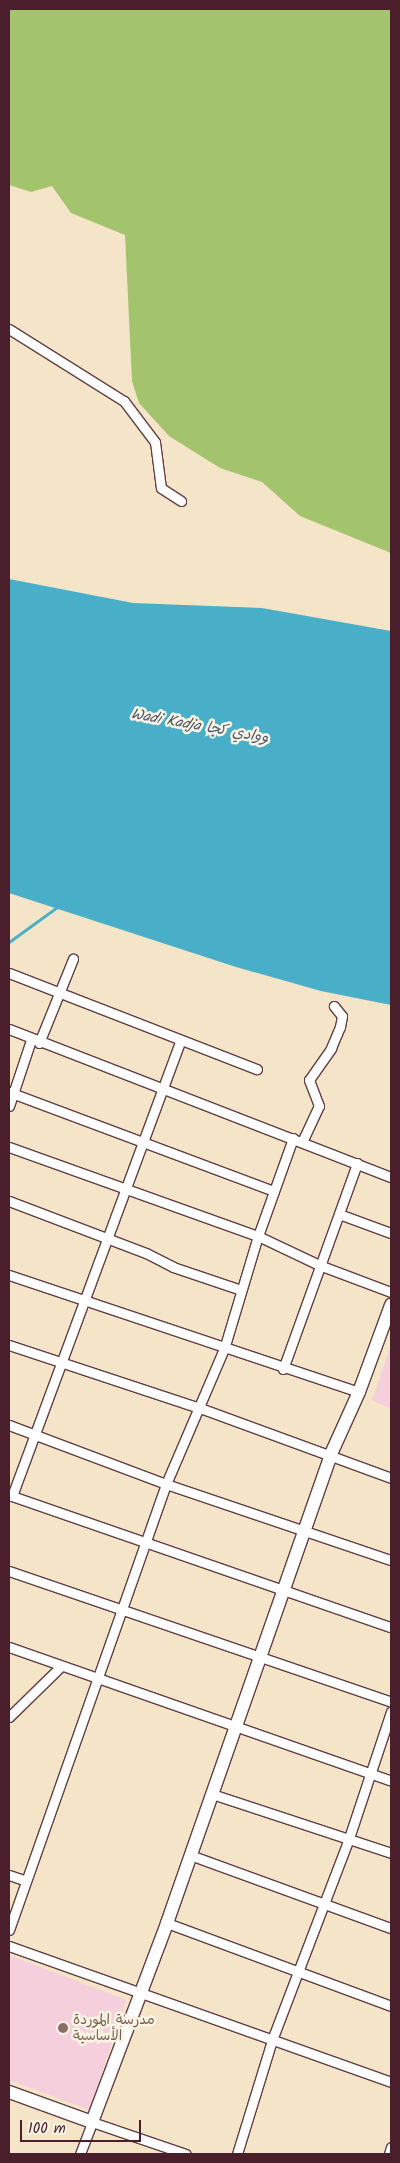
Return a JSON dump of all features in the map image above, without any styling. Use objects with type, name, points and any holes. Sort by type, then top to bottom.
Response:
[{"type":"main road","points":[[9,2092],[92,2122],[167,1923],[331,1454],[359,1392],[391,1305]]},
{"type":"street","points":[[10,332],[124,401],[155,442],[161,488],[181,501]]},
{"type":"street","points":[[9,1106],[11,1093],[73,959]]},
{"type":"street","points":[[9,973],[180,1042],[257,1069]]},
{"type":"street","points":[[9,1930],[98,1679],[120,1610],[166,1484],[224,1348],[258,1236],[274,1191],[298,1140],[319,1106],[309,1080],[331,1048],[340,1027],[342,1016],[334,1006]]},
{"type":"street","points":[[9,1029],[35,1041],[391,1177]]},
{"type":"street","points":[[180,1042],[128,1191],[85,1302],[64,1363],[37,1435],[11,1495],[391,1627]]},
{"type":"street","points":[[11,1093],[146,1141],[274,1191]]},
{"type":"street","points":[[9,1147],[258,1236],[319,1265],[391,1292]]},
{"type":"street","points":[[283,1369],[357,1163]]},
{"type":"street","points":[[9,1201],[110,1239],[173,1267],[241,1290]]},
{"type":"street","points":[[339,1214],[391,1233]]},
{"type":"street","points":[[9,1275],[283,1369],[359,1392]]},
{"type":"street","points":[[9,1345],[200,1408],[331,1454],[391,1478]]},
{"type":"street","points":[[9,1425],[166,1484],[391,1560]]},
{"type":"street","points":[[9,1571],[259,1659],[391,1702]]},
{"type":"street","points":[[9,1647],[235,1728],[391,1781]]},
{"type":"street","points":[[9,1717],[61,1666]]},
{"type":"street","points":[[237,2154],[272,2040],[300,1973],[349,1838],[391,1712]]},
{"type":"street","points":[[212,1794],[391,1853]]},
{"type":"street","points":[[190,1855],[391,1928]]},
{"type":"street","points":[[9,1875],[26,1881]]},
{"type":"street","points":[[167,1923],[391,2006]]},
{"type":"street","points":[[9,1946],[391,2082]]},
{"type":"street","points":[[80,2154],[92,2122],[186,2154]]},
{"type":"street","points":[[389,2154],[391,2147]]},
{"type":"shaded area","points":[[391,1345],[391,1409],[372,1400]]},
{"type":"shaded area","name":"مدرسة الموردة الأساسية","points":[[12,1956],[126,2000],[90,2110],[9,2080],[9,1964]]},
{"type":"green space","points":[[9,9],[391,9],[391,553],[300,516],[262,482],[220,468],[169,436],[139,403],[132,381],[125,235],[71,213],[52,186],[31,192],[9,185]]},
{"type":"water","name":"Wadi Kadja ووادي كجا","points":[[9,579],[133,603],[262,608],[391,631],[391,1005],[321,991],[236,967],[9,893]]},
{"type":"waterway","points":[[9,942],[56,908]]},
{"type":"place","name":"مدرسة الموردة الأساسية","points":[[63,2028]]}]
